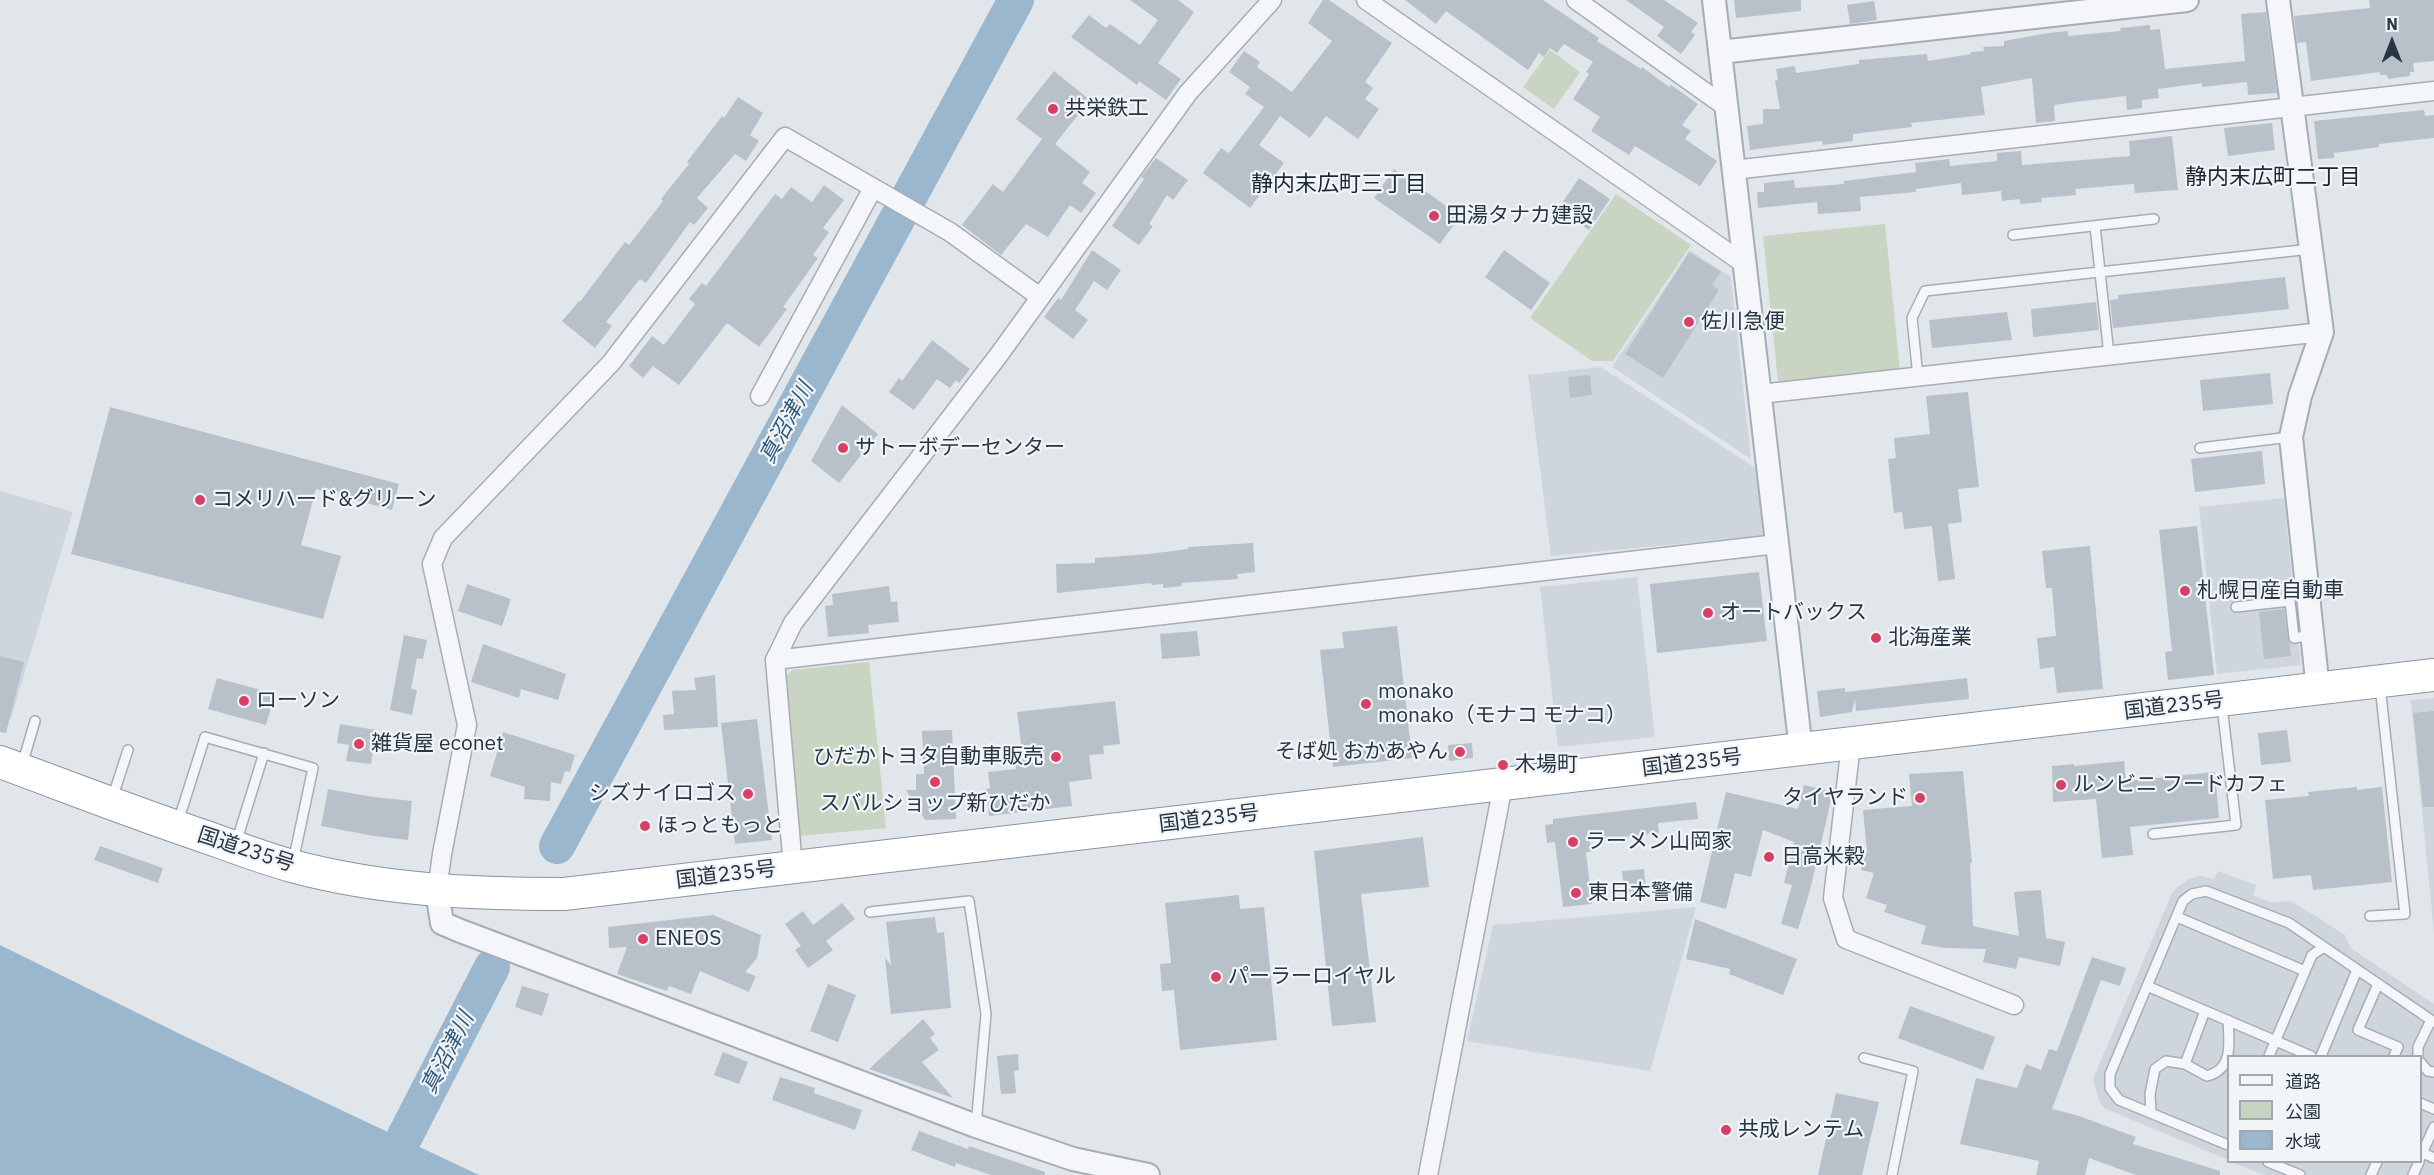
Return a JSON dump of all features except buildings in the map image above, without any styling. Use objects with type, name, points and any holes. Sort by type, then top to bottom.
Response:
[{"type":"highway","name":"国道235号","points":[[10,766],[235,848],[292,866],[388,885],[437,891],[486,894],[564,894],[2434,675]]},
{"type":"street","points":[[793,867],[775,660],[793,623],[998,356],[1188,93],[1272,0]]},
{"type":"street","points":[[1576,0],[1726,107]]},
{"type":"street","points":[[1714,0],[1801,750]]},
{"type":"street","points":[[1720,52],[2187,0]]},
{"type":"street","points":[[2278,0],[2322,332],[2300,396],[2291,437],[2318,689]]},
{"type":"street","points":[[1373,2],[1743,263]]},
{"type":"street","points":[[1733,170],[2434,91]]},
{"type":"street","points":[[1040,297],[950,232],[785,137],[611,363],[442,538],[432,564],[466,725],[441,854],[437,891],[442,923],[450,927],[976,1126],[1073,1159],[1149,1175]]},
{"type":"street","points":[[760,396],[880,192]]},
{"type":"street","points":[[1760,394],[2322,332]]},
{"type":"street","points":[[775,660],[1777,544]]},
{"type":"street","points":[[1851,744],[1833,898],[1846,939],[2014,1005]]},
{"type":"street","points":[[1428,1175],[1503,785]]},
{"type":"lane","points":[[2013,235],[2154,219]]},
{"type":"lane","points":[[2095,226],[2109,355]]},
{"type":"lane","points":[[1918,377],[1912,318],[1925,291],[2311,249]]},
{"type":"lane","points":[[2200,448],[2291,437]]},
{"type":"lane","points":[[2236,607],[2290,601],[2294,638],[2313,635]]},
{"type":"lane","points":[[2370,916],[2405,914],[2379,682]]},
{"type":"lane","points":[[2153,834],[2236,825],[2222,700]]},
{"type":"lane","points":[[10,766],[35,721]]},
{"type":"lane","points":[[176,827],[205,737],[313,768],[292,866]]},
{"type":"lane","points":[[111,803],[128,750]]},
{"type":"lane","points":[[235,848],[264,753]]},
{"type":"lane","points":[[2227,1144],[2120,1100],[2110,1088],[2110,1074],[2147,986],[2183,901],[2192,894],[2206,891],[2289,923],[2433,1021],[2418,1047],[2418,1055]]},
{"type":"lane","points":[[870,912],[969,901],[986,1014],[976,1126]]},
{"type":"lane","points":[[2177,917],[2305,971]]},
{"type":"lane","points":[[2269,1055],[2312,955],[2324,947]]},
{"type":"lane","points":[[2321,1055],[2357,970]]},
{"type":"lane","points":[[2378,984],[2358,1030],[2398,1047],[2394,1055]]},
{"type":"lane","points":[[2147,986],[2309,1055]]},
{"type":"lane","points":[[2185,1064],[2205,1011]]},
{"type":"lane","points":[[2228,1020],[2228,1055]]},
{"type":"lane","points":[[1864,1058],[1913,1071],[1892,1175]]},
{"type":"lane","points":[[2151,1113],[2150,1094],[2155,1069],[2166,1061],[2185,1064],[2207,1076],[2217,1074],[2225,1065],[2227,1058]]},
{"type":"lane","points":[[2422,1063],[2428,1071],[2434,1072]]},
{"type":"lane","points":[[2422,1155],[2434,1126]]},
{"type":"lane","points":[[2273,1163],[2300,1175]]},
{"type":"shaded area","name":"佐川急便","points":[[1690,250],[1731,277],[1751,459],[1612,367]]},
{"type":"shaded area","points":[[1601,367],[1757,469],[1763,536],[1551,556],[1528,375]]},
{"type":"shaded area","points":[[0,491],[73,512],[11,718],[0,715]]},
{"type":"shaded area","points":[[2284,498],[2301,665],[2217,674],[2199,507]]},
{"type":"shaded area","points":[[1637,577],[1655,737],[1558,747],[1540,587]]},
{"type":"shaded area","points":[[2434,698],[2434,933],[2411,700]]},
{"type":"shaded area","points":[[2218,871],[2256,885],[2253,895],[2270,902],[2290,901],[2306,910],[2345,935],[2351,948],[2434,1004],[2434,1175],[2264,1175],[2234,1163],[2422,1163],[2422,1055],[2227,1055],[2227,1160],[2104,1108],[2100,1103],[2093,1079],[2173,891],[2188,879],[2201,876],[2214,879]]},
{"type":"shaded area","points":[[1696,907],[1650,1071],[1467,1041],[1493,925]]},
{"type":"green space","points":[[1550,50],[1580,72],[1554,109],[1523,87]]},
{"type":"green space","points":[[1616,194],[1691,245],[1613,361],[1592,361],[1530,318]]},
{"type":"green space","points":[[1885,224],[1900,370],[1778,382],[1763,236]]},
{"type":"green space","points":[[869,662],[886,828],[799,836],[783,680],[792,670]]},
{"type":"water","points":[[0,945],[182,1035],[479,1175],[0,1175]]},
{"type":"waterway","name":"真沼津川","points":[[557,846],[1016,0]]},
{"type":"waterway","name":"真沼津川","points":[[404,1138],[492,967]]},
{"type":"place","name":"共栄鉄工","points":[[1053,109]]},
{"type":"place","name":"田湯タナカ建設","points":[[1434,216]]},
{"type":"place","name":"佐川急便","points":[[1689,322]]},
{"type":"place","name":"サトーボデーセンター","points":[[843,448]]},
{"type":"place","name":"コメリハード&グリーン","points":[[200,500]]},
{"type":"place","name":"札幌日産自動車","points":[[2185,591]]},
{"type":"place","name":"オートバックス","points":[[1708,613]]},
{"type":"place","name":"北海産業","points":[[1876,638]]},
{"type":"place","name":"ローソン","points":[[244,701]]},
{"type":"place","name":"monako monako（モナコ モナコ）","points":[[1366,704]]},
{"type":"place","name":"雑貨屋 econet","points":[[359,744]]},
{"type":"place","name":"そば処 おかあやん","points":[[1460,752]]},
{"type":"place","name":"ひだかトヨタ自動車販売","points":[[1056,757]]},
{"type":"place","name":"木場町","points":[[1503,765]]},
{"type":"place","name":"スバルショップ新ひだか","points":[[935,782]]},
{"type":"place","name":"ルンビニ フードカフェ","points":[[2061,785]]},
{"type":"place","name":"シズナイロゴス","points":[[748,794]]},
{"type":"place","name":"タイヤランド","points":[[1920,798]]},
{"type":"place","name":"ほっともっと","points":[[645,826]]},
{"type":"place","name":"ラーメン山岡家","points":[[1573,842]]},
{"type":"place","name":"日高米穀","points":[[1769,857]]},
{"type":"place","name":"東日本警備","points":[[1576,893]]},
{"type":"place","name":"ENEOS","points":[[643,939]]},
{"type":"place","name":"パーラーロイヤル","points":[[1216,977]]},
{"type":"place","name":"共成レンテム","points":[[1726,1130]]},
{"type":"district","name":"静内末広町二丁目","points":[[2273,178]]},
{"type":"district","name":"静内末広町三丁目","points":[[1339,185]]}]
